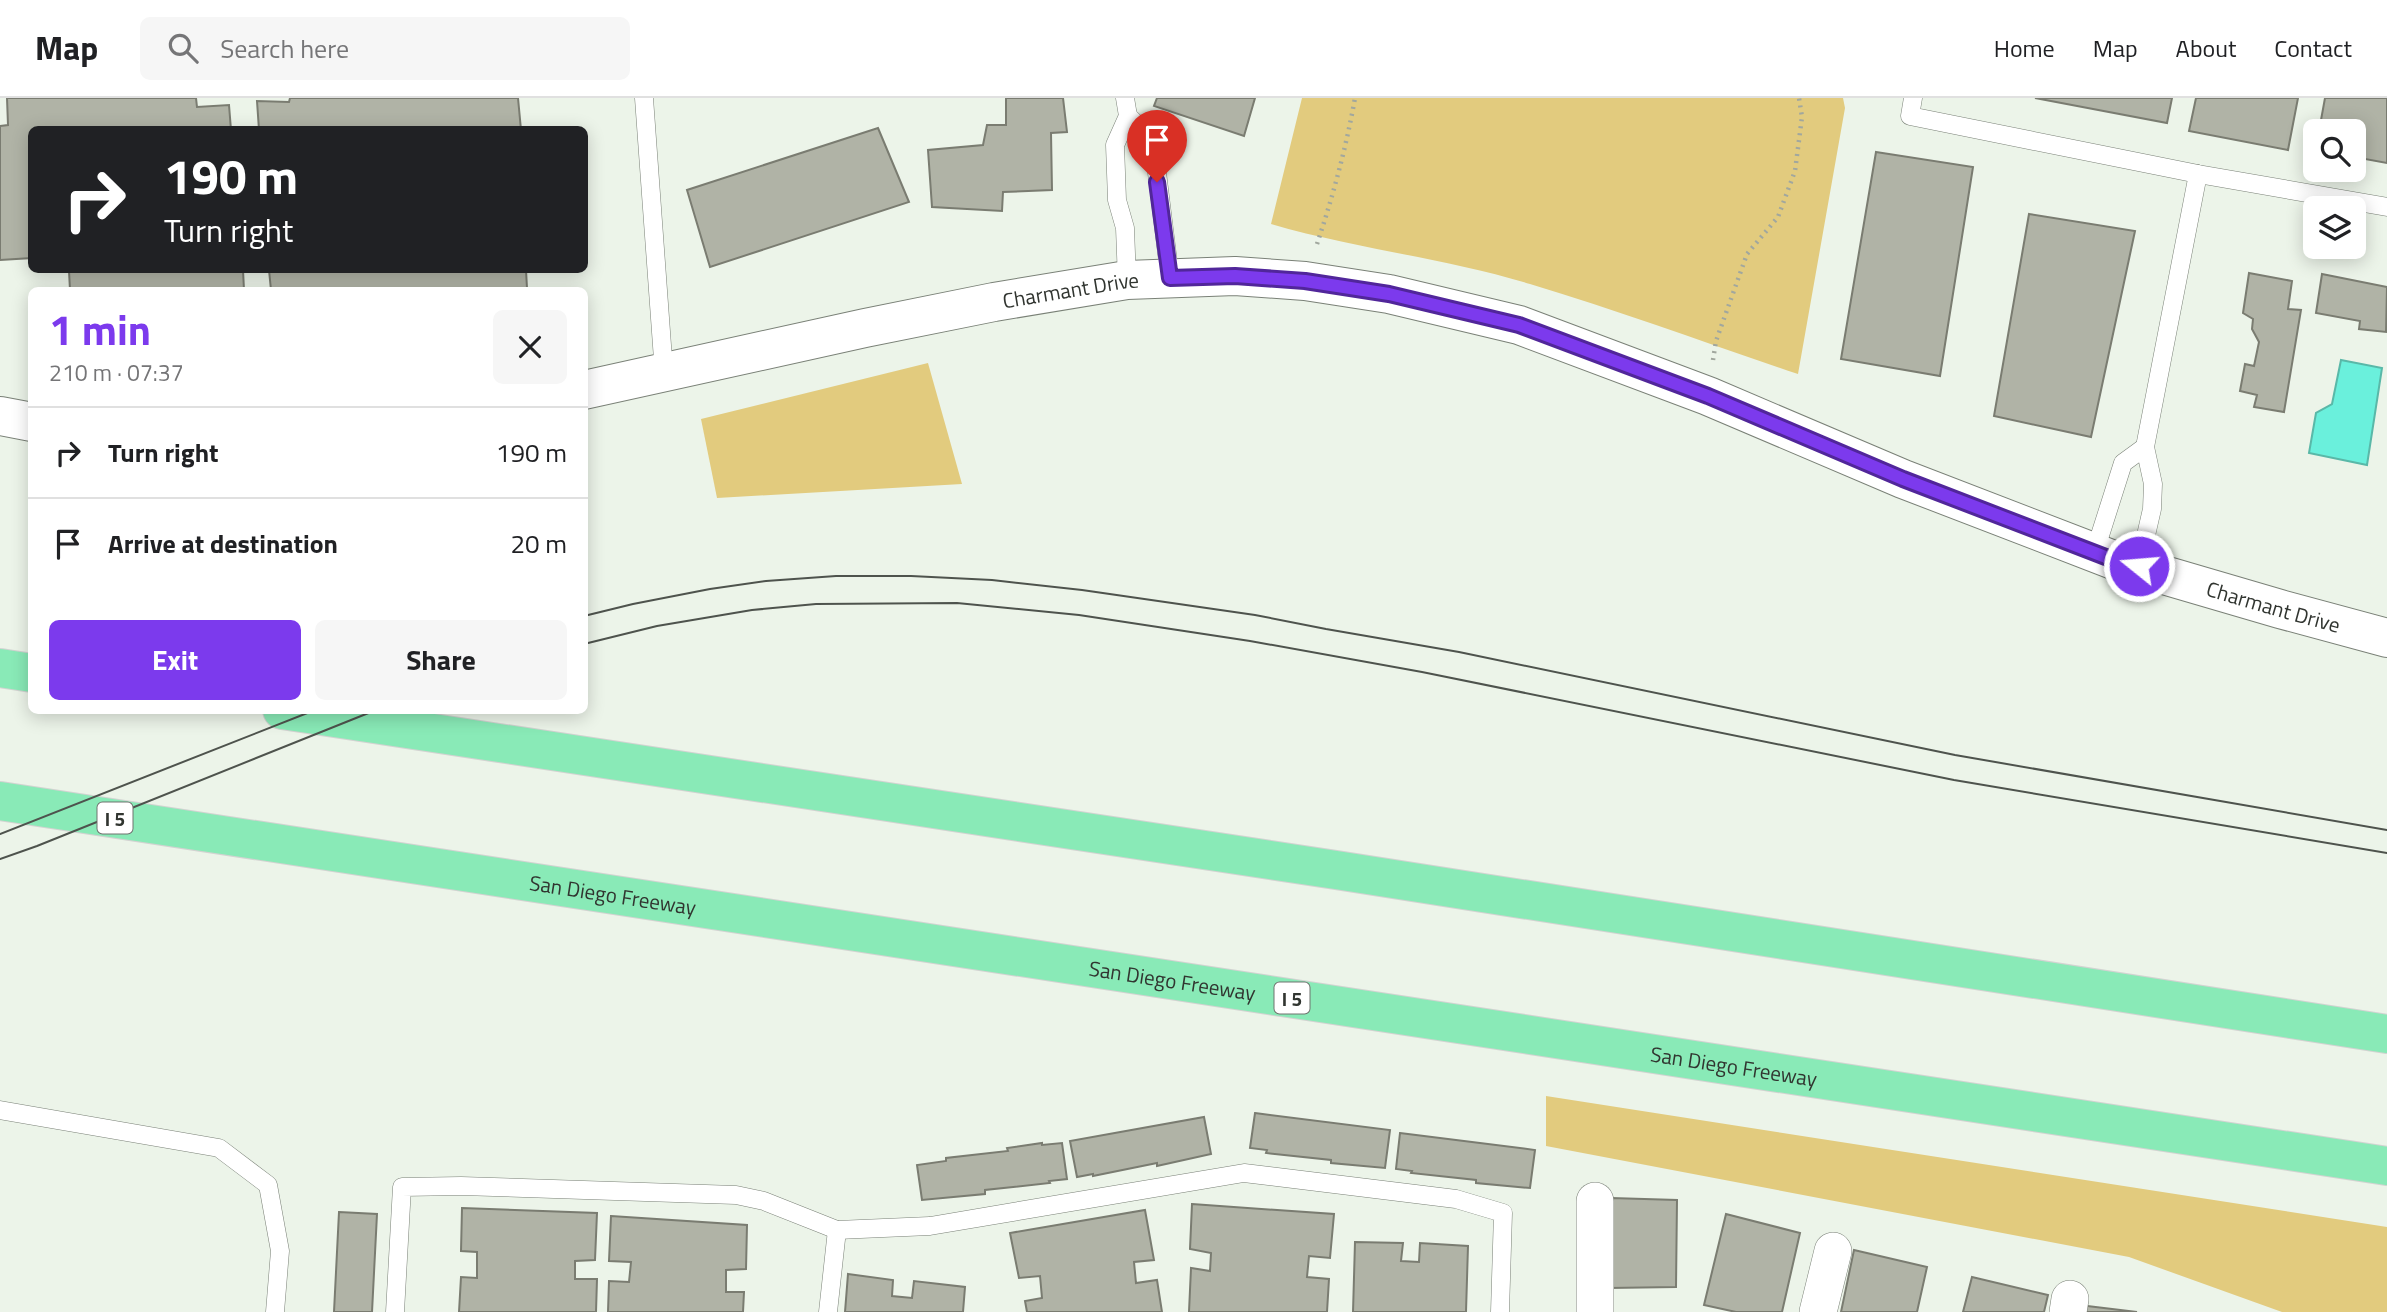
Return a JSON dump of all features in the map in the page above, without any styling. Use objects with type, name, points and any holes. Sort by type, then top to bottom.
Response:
[{"type":"highway","points":[[0,668],[28,672]]},
{"type":"highway","points":[[308,714],[1336,870],[2387,1034]]},
{"type":"highway","name":"San Diego Freeway","points":[[11,804],[2387,1166]]},
{"type":"street","name":"Charmant Drive","points":[[588,389],[865,328],[994,302],[1127,280],[1235,276],[1305,281],[1389,294],[1519,325],[1708,396],[1903,479],[2116,561],[2280,610],[2387,638]]},
{"type":"street","points":[[0,416],[28,421]]},
{"type":"street","points":[[1595,1201],[1595,1312]]},
{"type":"street","points":[[1818,1312],[1833,1251]]},
{"type":"lane","points":[[644,98],[664,373]]},
{"type":"lane","points":[[1913,98],[1910,117],[2198,174],[2387,207]]},
{"type":"lane","points":[[1126,107],[1153,141],[1170,278]]},
{"type":"lane","points":[[1126,107],[1115,145],[1117,200],[1125,228],[1127,280]]},
{"type":"lane","points":[[2139,566],[2152,509],[2153,484],[2145,447],[2198,174]]},
{"type":"lane","points":[[2095,551],[2123,463],[2145,447]]},
{"type":"lane","points":[[0,1110],[219,1148],[268,1185],[279,1251],[275,1312]]},
{"type":"lane","points":[[395,1312],[402,1187],[461,1186],[736,1195],[764,1201],[837,1230],[930,1226],[1244,1174],[1443,1197],[1503,1213],[1500,1312]]},
{"type":"lane","points":[[828,1312],[837,1230]]},
{"type":"path","points":[[1305,281],[1333,197],[1348,139],[1354,98]]},
{"type":"path","points":[[1708,396],[1716,341],[1747,254],[1778,217],[1795,171],[1802,117],[1799,98]]},
{"type":"shaded area","points":[[1302,98],[1843,98],[1845,108],[1798,374],[1530,284],[1466,267],[1271,224]]},
{"type":"shaded area","points":[[928,363],[962,484],[717,498],[701,419]]},
{"type":"shaded area","points":[[1546,1096],[2387,1227],[2387,1312],[2282,1312],[2129,1257],[1546,1146]]},
{"type":"water","points":[[2341,360],[2382,368],[2367,465],[2309,453],[2316,413],[2332,404]]},
{"type":"building","points":[[7,98],[196,98],[197,107],[229,105],[231,126],[28,126],[28,258],[0,260],[0,126],[8,125]]},
{"type":"building","points":[[290,98],[518,98],[521,126],[259,126],[257,101],[289,102]]},
{"type":"building","points":[[1006,98],[1063,98],[1067,132],[1051,133],[1052,190],[1003,192],[1002,211],[932,207],[928,150],[983,145],[987,125],[1006,125]]},
{"type":"building","points":[[1157,98],[1255,98],[1244,136],[1154,106]]},
{"type":"building","points":[[2035,98],[2172,98],[2167,123]]},
{"type":"building","points":[[2196,98],[2298,98],[2288,150],[2189,131]]},
{"type":"building","points":[[2325,98],[2387,98],[2387,163],[2366,159],[2366,119],[2321,119]]},
{"type":"building","points":[[878,128],[909,202],[710,267],[687,190]]},
{"type":"building","points":[[1876,152],[1973,167],[1940,376],[1841,359]]},
{"type":"building","points":[[2029,214],[2135,231],[2091,437],[1994,416]]},
{"type":"building","points":[[69,273],[243,273],[244,287],[70,287]]},
{"type":"building","points":[[269,273],[526,273],[527,287],[271,287]]},
{"type":"building","points":[[2249,273],[2292,281],[2288,309],[2301,310],[2284,412],[2254,407],[2257,395],[2240,391],[2245,364],[2254,366],[2259,342],[2252,329],[2253,319],[2243,313]]},
{"type":"building","points":[[2322,274],[2387,287],[2386,332],[2359,329],[2360,321],[2316,313]]},
{"type":"building","points":[[1255,1113],[1390,1130],[1385,1168],[1331,1163],[1331,1160],[1266,1153],[1267,1150],[1250,1148]]},
{"type":"building","points":[[1204,1117],[1211,1154],[1157,1166],[1157,1163],[1077,1177],[1070,1141]]},
{"type":"building","points":[[1400,1133],[1535,1150],[1530,1188],[1476,1183],[1476,1180],[1396,1169]]},
{"type":"building","points":[[1042,1143],[1062,1143],[1067,1179],[985,1190],[985,1194],[922,1200],[917,1165]]},
{"type":"building","points":[[1611,1198],[1677,1200],[1676,1287],[1609,1288]]},
{"type":"building","points":[[1192,1204],[1334,1214],[1330,1258],[1309,1256],[1307,1277],[1329,1279],[1327,1312],[1189,1312],[1191,1268],[1210,1271],[1211,1253],[1190,1249]]},
{"type":"building","points":[[462,1208],[597,1213],[595,1260],[575,1261],[575,1279],[597,1279],[596,1312],[459,1312],[461,1277],[477,1278],[477,1252],[461,1251]]},
{"type":"building","points":[[1145,1210],[1154,1260],[1134,1262],[1136,1283],[1157,1280],[1162,1312],[1027,1312],[1025,1301],[1042,1298],[1040,1276],[1019,1278],[1010,1233]]},
{"type":"building","points":[[339,1212],[377,1214],[372,1312],[334,1312]]},
{"type":"building","points":[[1726,1214],[1800,1233],[1782,1312],[1736,1312],[1704,1305]]},
{"type":"building","points":[[611,1216],[747,1225],[746,1269],[726,1270],[726,1292],[744,1292],[743,1312],[608,1312],[609,1281],[629,1282],[631,1262],[609,1261]]},
{"type":"building","points":[[1355,1242],[1403,1243],[1401,1261],[1419,1262],[1420,1243],[1468,1246],[1466,1312],[1353,1312]]},
{"type":"building","points":[[1854,1250],[1927,1267],[1917,1312],[1841,1312]]},
{"type":"building","points":[[848,1274],[893,1280],[892,1296],[912,1298],[914,1281],[965,1287],[963,1312],[845,1312]]},
{"type":"building","points":[[1972,1277],[2048,1295],[2044,1312],[1963,1312]]},
{"type":"building","points":[[2079,1305],[2137,1312],[2078,1312]]},
{"type":"tram line","points":[[588,615],[710,589],[766,581],[836,576],[992,580],[1082,590],[1255,615],[1459,652],[1955,755],[2387,830]]},
{"type":"tram line","points":[[588,643],[657,626],[752,610],[816,604],[957,603],[1079,615],[1250,641],[1422,672],[1954,780],[2387,853]]},
{"type":"tram line","points":[[0,834],[305,714]]},
{"type":"tram line","points":[[0,859],[366,714]]},
{"type":"route","points":[[1157,182],[1170,278],[1235,276],[1305,281],[1389,294],[1519,325],[1708,396],[1903,479],[2116,561],[2139,566]]}]
